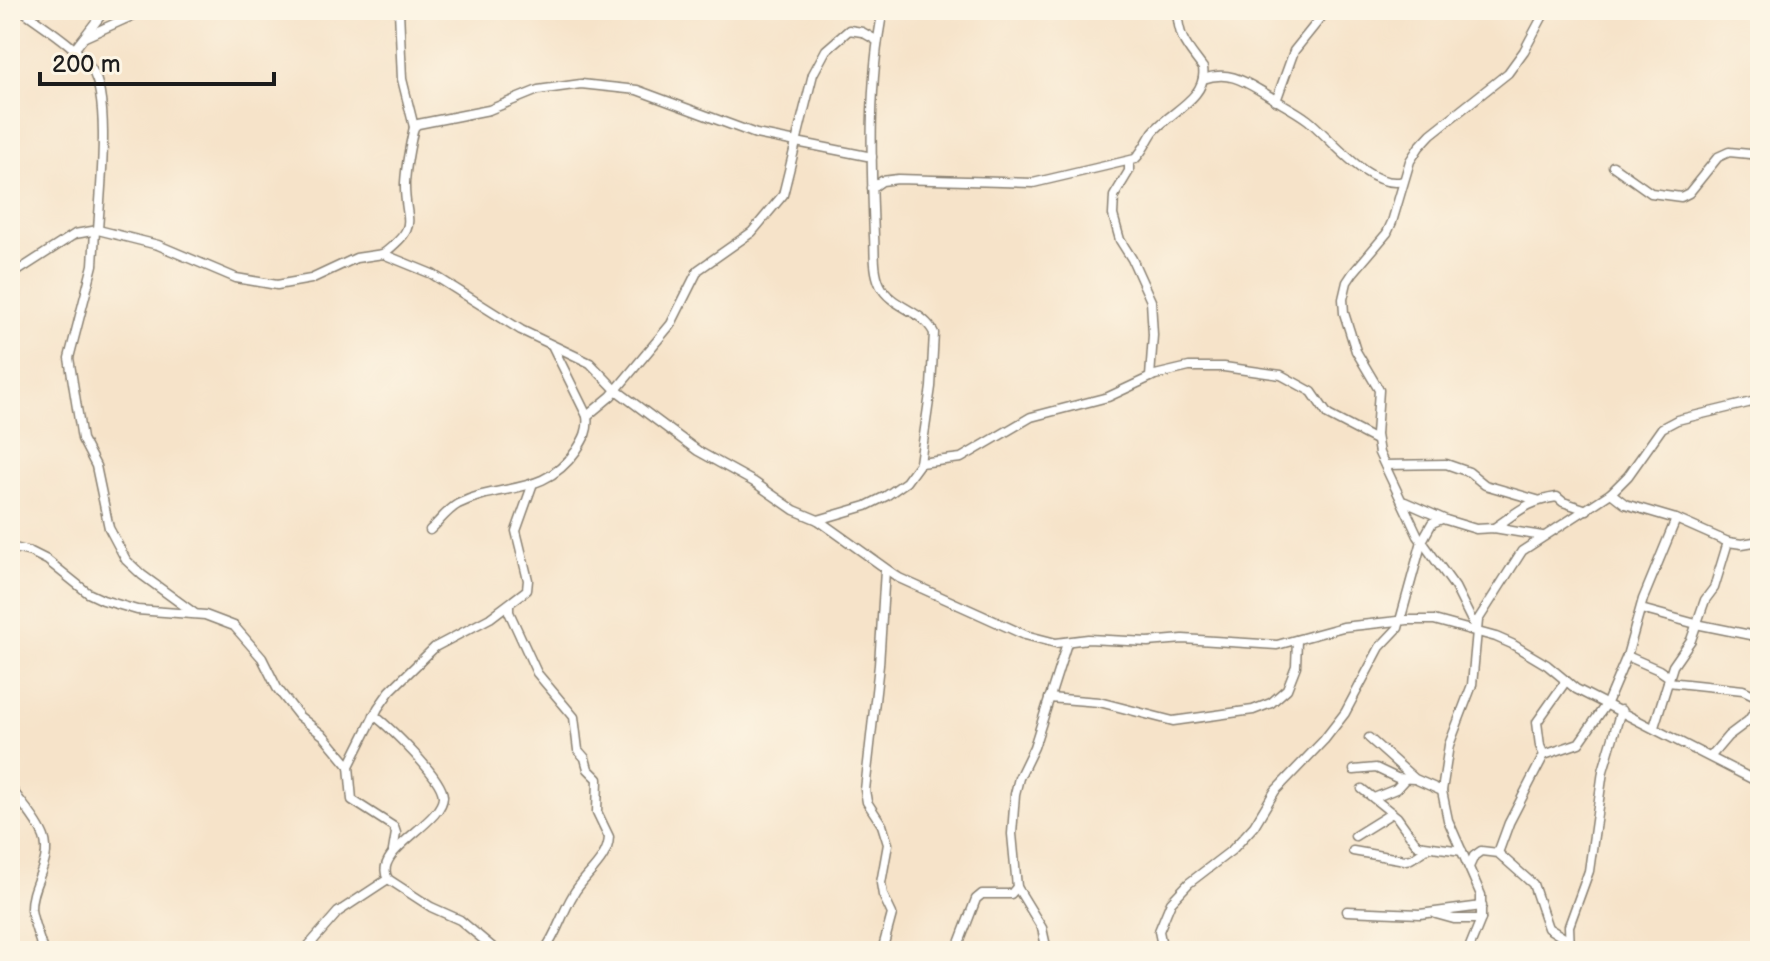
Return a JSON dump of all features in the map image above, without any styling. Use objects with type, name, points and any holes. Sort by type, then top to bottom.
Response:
[{"type":"street","points":[[22,10],[74,50],[93,70],[101,97],[103,141],[93,265],[69,363],[82,439],[93,458],[109,528],[126,560],[194,613]]},
{"type":"street","points":[[74,50],[105,10]]},
{"type":"street","points":[[85,37],[145,10]]},
{"type":"street","points":[[383,254],[408,229],[410,212],[405,184],[414,127],[402,79],[399,10]]},
{"type":"street","points":[[818,520],[866,506],[906,482],[920,463],[931,387],[935,336],[928,324],[890,298],[879,282],[875,260],[872,157],[876,40],[883,10]]},
{"type":"street","points":[[872,188],[882,181],[898,179],[1033,183],[1129,163],[1140,155],[1158,127],[1194,95],[1203,79],[1203,68],[1189,53],[1180,35],[1177,10]]},
{"type":"street","points":[[1276,101],[1294,51],[1327,10]]},
{"type":"street","points":[[1475,629],[1455,587],[1422,541],[1385,465],[1376,440],[1379,390],[1356,351],[1344,313],[1343,299],[1353,273],[1387,233],[1410,161],[1431,134],[1514,65],[1546,10]]},
{"type":"street","points":[[1723,10],[1736,14],[1760,14]]},
{"type":"street","points":[[587,416],[616,390],[671,324],[698,270],[752,232],[783,195],[813,74],[826,50],[849,30],[862,32],[876,40]]},
{"type":"street","points":[[1203,79],[1218,74],[1232,75],[1307,120],[1351,160],[1379,180],[1391,184],[1403,181]]},
{"type":"street","points":[[414,127],[489,110],[538,90],[581,84],[646,92],[733,126],[798,143],[872,157]]},
{"type":"street","points":[[1613,166],[1651,193],[1681,197],[1689,193],[1718,157],[1729,152],[1760,155]]},
{"type":"street","points":[[1129,163],[1127,177],[1114,196],[1113,215],[1120,240],[1150,296],[1153,335],[1150,377]]},
{"type":"street","points":[[10,276],[75,234],[97,230],[158,245],[236,278],[277,285],[311,279],[356,258],[383,254],[432,274],[552,347],[593,365],[616,390],[698,451],[754,482],[794,510],[818,520],[885,570],[917,588],[1025,635],[1048,642],[1067,643],[1088,639],[1148,642],[1183,639],[1277,645],[1343,627],[1428,619],[1475,629],[1512,644],[1547,665],[1576,689],[1760,783]]},
{"type":"street","points":[[430,530],[448,510],[460,503],[532,486],[567,463],[587,432],[587,416],[552,347]]},
{"type":"street","points":[[920,463],[961,458],[1031,417],[1108,397],[1178,367],[1199,366],[1277,374],[1312,392],[1328,415],[1376,440]]},
{"type":"street","points":[[1468,951],[1481,919],[1479,887],[1448,820],[1442,791],[1449,745],[1472,685],[1475,629],[1488,601],[1527,546],[1611,493],[1628,476],[1662,428],[1677,420],[1760,400]]},
{"type":"street","points":[[1385,465],[1446,464],[1469,472],[1485,485],[1537,500]]},
{"type":"street","points":[[497,951],[460,920],[431,907],[388,879],[385,867],[393,851],[394,827],[352,800],[349,766],[374,715],[390,691],[435,647],[478,625],[525,592],[528,586],[516,538],[532,486]]},
{"type":"street","points":[[1611,493],[1625,504],[1676,519],[1728,542],[1742,544],[1760,541]]},
{"type":"street","points":[[1494,528],[1511,513],[1537,500],[1557,497],[1587,510]]},
{"type":"street","points":[[1405,502],[1442,519],[1476,529],[1494,528],[1544,536]]},
{"type":"street","points":[[1163,951],[1159,931],[1171,902],[1189,883],[1232,850],[1257,822],[1275,791],[1324,740],[1345,713],[1380,647],[1392,637],[1399,622],[1422,541],[1432,523],[1442,519]]},
{"type":"street","points":[[1498,853],[1509,823],[1544,755],[1579,743],[1607,703],[1676,519]]},
{"type":"street","points":[[1654,727],[1668,680],[1676,661],[1691,640],[1705,600],[1714,588],[1728,542]]},
{"type":"street","points":[[10,547],[47,560],[88,593],[103,600],[137,610],[194,613],[234,626],[262,658],[277,688],[299,716],[324,736],[349,766]]},
{"type":"street","points":[[882,951],[892,914],[881,883],[888,844],[882,825],[867,802],[865,790],[879,665],[885,570]]},
{"type":"street","points":[[509,605],[509,612],[537,673],[574,717],[578,750],[585,758],[587,768],[598,779],[597,812],[609,837],[605,855],[573,894],[556,933],[544,951]]},
{"type":"street","points":[[1641,609],[1756,636],[1760,607]]},
{"type":"street","points":[[1049,698],[1099,702],[1173,721],[1253,710],[1271,703],[1287,689],[1294,677],[1297,640]]},
{"type":"street","points":[[1047,951],[1042,928],[1017,887],[1012,834],[1015,794],[1034,747],[1067,643]]},
{"type":"street","points":[[1627,656],[1659,670],[1668,680],[1743,690],[1760,701],[1748,721],[1728,736],[1711,756]]},
{"type":"street","points":[[1544,755],[1537,722],[1566,681]]},
{"type":"street","points":[[1570,951],[1569,926],[1589,871],[1603,771],[1621,710]]},
{"type":"street","points":[[374,715],[408,746],[443,794],[442,801],[424,824],[393,851]]},
{"type":"street","points":[[1369,738],[1410,779]]},
{"type":"street","points":[[1354,770],[1376,768],[1388,775],[1410,779],[1442,791]]},
{"type":"street","points":[[1374,798],[1410,779]]},
{"type":"street","points":[[10,786],[34,818],[46,843],[46,861],[34,892],[31,910],[43,951]]},
{"type":"street","points":[[1362,789],[1392,813],[1414,843],[1428,848],[1462,851]]},
{"type":"street","points":[[1355,836],[1392,813]]},
{"type":"street","points":[[1353,851],[1405,860],[1428,848]]},
{"type":"street","points":[[1469,867],[1474,856],[1481,851],[1498,853],[1536,888],[1548,928],[1569,941]]},
{"type":"street","points":[[304,951],[323,933],[338,912],[388,879]]},
{"type":"street","points":[[956,951],[976,899],[982,894],[1011,894],[1017,887]]},
{"type":"street","points":[[1347,911],[1431,913],[1482,906]]},
{"type":"street","points":[[1431,913],[1454,919],[1481,919]]}]
